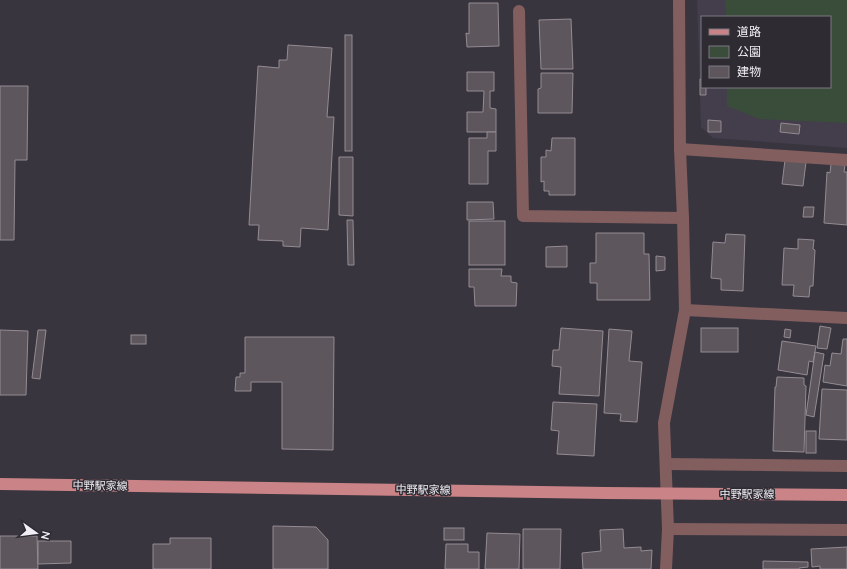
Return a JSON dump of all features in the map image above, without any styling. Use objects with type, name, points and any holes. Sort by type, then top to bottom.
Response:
[{"type":"main road","name":"中野駅家線","points":[[0,484],[667,494],[847,495]]},
{"type":"street","points":[[666,569],[668,529],[664,423],[685,310],[684,218],[680,149],[678,0]]},
{"type":"street","points":[[520,11],[523,216],[684,218]]},
{"type":"street","points":[[680,149],[847,160]]},
{"type":"street","points":[[685,310],[847,318]]},
{"type":"street","points":[[666,464],[847,466]]},
{"type":"street","points":[[668,529],[847,530]]},
{"type":"shaded area","points":[[697,0],[847,0],[847,148],[713,138],[701,127]]},
{"type":"green space","points":[[725,0],[847,0],[847,123],[759,119],[727,106],[727,88],[831,88],[831,16],[726,16]]},
{"type":"building","points":[[469,3],[498,3],[499,46],[467,47],[466,33],[469,34]]},
{"type":"building","points":[[571,19],[573,69],[541,69],[539,20]]},
{"type":"building","points":[[345,35],[352,35],[352,151],[345,151]]},
{"type":"building","points":[[288,45],[332,48],[327,117],[334,117],[328,230],[301,228],[300,247],[283,246],[283,241],[258,240],[259,225],[249,225],[258,66],[279,68],[279,60],[287,60]]},
{"type":"building","points":[[467,72],[494,72],[494,91],[490,91],[490,108],[496,109],[496,132],[467,132],[467,112],[483,112],[484,91],[467,91]]},
{"type":"building","points":[[541,73],[573,73],[572,113],[538,113],[538,89],[541,88]]},
{"type":"building","points":[[701,79],[701,88],[706,88],[706,95],[700,95]]},
{"type":"building","points":[[0,86],[28,86],[27,160],[15,160],[14,240],[0,240]]},
{"type":"building","points":[[708,120],[721,121],[721,132],[708,132]]},
{"type":"building","points":[[781,123],[800,125],[799,134],[780,132]]},
{"type":"building","points":[[487,132],[496,132],[496,151],[488,151],[488,184],[469,184],[469,138],[487,138]]},
{"type":"building","points":[[552,138],[575,138],[575,195],[549,195],[549,191],[544,191],[544,181],[541,182],[541,157],[546,157],[546,150],[551,151]]},
{"type":"building","points":[[339,157],[353,157],[353,216],[339,215]]},
{"type":"building","points":[[785,160],[806,162],[803,186],[782,184]]},
{"type":"building","points":[[831,164],[845,165],[844,172],[847,172],[847,225],[824,223],[827,172],[830,173]]},
{"type":"building","points":[[467,202],[493,202],[494,219],[467,220]]},
{"type":"building","points":[[804,207],[814,207],[813,217],[803,217]]},
{"type":"building","points":[[347,220],[353,220],[354,265],[348,265]]},
{"type":"building","points":[[469,221],[505,221],[505,265],[469,265]]},
{"type":"building","points":[[596,233],[644,233],[644,254],[649,254],[650,300],[597,300],[597,283],[590,283],[590,263],[596,263]]},
{"type":"building","points":[[726,234],[745,235],[743,291],[721,290],[721,279],[711,278],[713,242],[725,243]]},
{"type":"building","points":[[798,239],[814,240],[813,249],[815,250],[813,286],[810,286],[809,297],[793,296],[794,285],[782,285],[784,248],[798,249]]},
{"type":"building","points":[[567,246],[567,267],[546,267],[546,247]]},
{"type":"building","points":[[656,256],[665,257],[665,270],[656,271]]},
{"type":"building","points":[[469,269],[502,269],[501,276],[511,276],[511,282],[517,283],[516,306],[475,306],[474,287],[469,287]]},
{"type":"building","points":[[820,326],[831,328],[827,349],[817,348]]},
{"type":"building","points":[[561,328],[603,331],[599,396],[559,394],[561,367],[552,366],[553,350],[559,350]]},
{"type":"building","points":[[701,328],[738,328],[738,352],[701,352]]},
{"type":"building","points":[[609,329],[632,331],[629,361],[642,362],[637,422],[620,421],[621,414],[604,413]]},
{"type":"building","points":[[785,329],[791,330],[790,338],[784,337]]},
{"type":"building","points":[[0,330],[28,331],[26,395],[0,395]]},
{"type":"building","points":[[38,330],[46,330],[40,379],[32,378]]},
{"type":"building","points":[[131,335],[146,335],[146,344],[131,344]]},
{"type":"building","points":[[245,337],[334,337],[333,450],[282,449],[282,382],[251,382],[251,391],[235,391],[236,377],[240,377],[240,373],[245,373]]},
{"type":"building","points":[[843,339],[847,339],[847,386],[823,382],[825,365],[830,366],[832,353],[841,354]]},
{"type":"building","points":[[782,341],[816,346],[813,362],[809,361],[807,375],[778,370]]},
{"type":"building","points":[[815,352],[824,354],[814,417],[806,415]]},
{"type":"building","points":[[777,377],[804,378],[804,385],[806,386],[804,452],[773,451],[775,387]]},
{"type":"building","points":[[822,389],[847,390],[847,440],[819,439]]},
{"type":"building","points":[[553,402],[597,404],[594,456],[557,454],[559,431],[551,430]]},
{"type":"building","points":[[806,431],[816,431],[816,453],[806,453]]},
{"type":"building","points":[[273,526],[316,527],[328,540],[328,569],[273,569]]},
{"type":"building","points":[[444,528],[464,528],[464,540],[444,540]]},
{"type":"building","points":[[523,529],[561,529],[560,569],[523,569]]},
{"type":"building","points":[[623,529],[624,548],[641,547],[641,551],[652,550],[651,569],[583,569],[582,553],[601,551],[600,530]]},
{"type":"building","points":[[487,533],[520,534],[519,569],[485,569]]},
{"type":"building","points":[[0,536],[37,536],[38,569],[0,569]]},
{"type":"building","points":[[170,538],[211,538],[211,569],[153,569],[153,544],[170,544]]},
{"type":"building","points":[[38,541],[71,541],[71,563],[38,564]]},
{"type":"building","points":[[446,544],[468,544],[468,552],[479,552],[479,569],[445,569]]},
{"type":"building","points":[[847,547],[847,569],[820,569],[820,566],[812,567],[811,549]]},
{"type":"building","points":[[763,561],[808,562],[808,567],[799,569],[763,569]]}]
